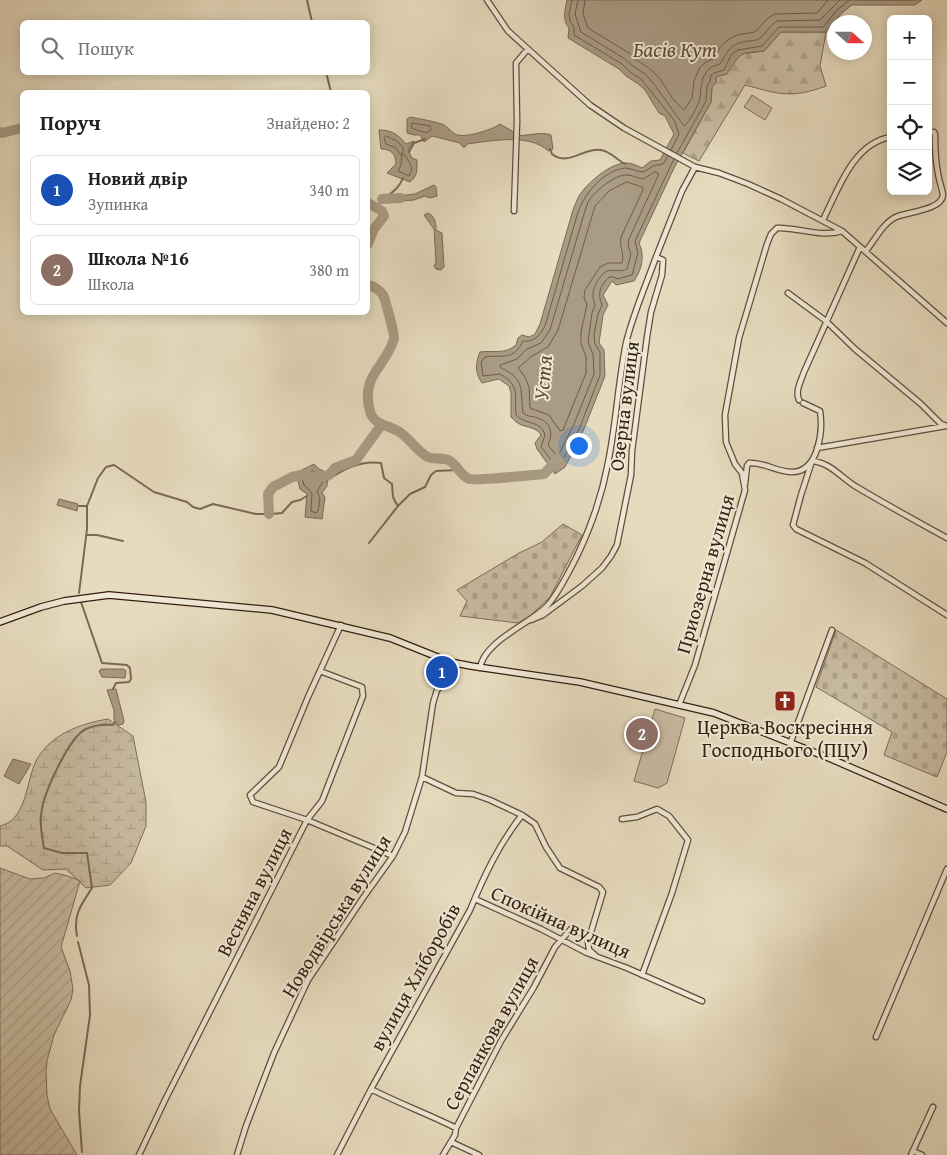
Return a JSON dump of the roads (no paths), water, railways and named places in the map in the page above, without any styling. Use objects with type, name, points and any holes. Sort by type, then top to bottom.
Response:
[{"type":"main road","points":[[0,622],[64,601],[109,595],[272,610],[390,638],[437,658],[457,663],[580,682],[724,716],[947,809]]},
{"type":"street","points":[[487,0],[508,31],[590,105],[624,128],[695,167],[719,173],[748,184],[842,231],[947,323]]},
{"type":"street","points":[[514,210],[517,141],[516,63],[527,50]]},
{"type":"street","points":[[866,251],[888,222],[897,216],[915,213],[938,204],[941,200],[943,194],[937,170],[935,134],[932,132]]},
{"type":"street","points":[[823,220],[838,188],[856,159],[869,146],[887,138]]},
{"type":"street","points":[[480,668],[481,659],[496,644],[531,620],[547,606],[577,556],[598,503],[608,463],[626,343],[635,313],[678,200],[695,167]]},
{"type":"street","name":"Приозерна вулиця","points":[[678,705],[695,665],[745,490],[742,473],[735,464],[726,442],[725,415],[739,338],[770,234],[777,228],[786,227],[834,234],[842,231]]},
{"type":"street","points":[[860,247],[798,388],[797,397],[801,401],[820,410],[820,422],[817,448],[793,525],[796,529],[876,570],[947,614]]},
{"type":"street","name":"Озерна вулиця","points":[[531,620],[543,615],[582,586],[602,568],[617,545],[632,475],[632,451],[651,312],[662,275],[663,260],[656,257]]},
{"type":"street","points":[[788,293],[826,321],[855,349],[921,404],[941,424],[947,426]]},
{"type":"street","points":[[817,448],[947,426]]},
{"type":"street","points":[[745,490],[747,464],[760,464],[790,472],[800,470],[812,461],[820,461],[854,485],[947,538]]},
{"type":"street","name":"Весняна вулиця","points":[[140,1155],[165,1100],[307,820],[254,802],[250,795],[279,767],[341,625]]},
{"type":"street","points":[[790,744],[832,630]]},
{"type":"street","name":"Новодвірська вулиця","points":[[236,1155],[274,1053],[308,980],[393,856],[406,832],[422,777],[432,703],[437,690],[455,671],[457,663]]},
{"type":"street","points":[[320,671],[362,687],[363,696],[322,801],[307,820],[393,856]]},
{"type":"street","points":[[422,777],[456,793],[473,794],[522,815]]},
{"type":"street","name":"Спокійна вулиця","points":[[622,819],[637,817],[657,809],[669,816],[688,840],[672,893],[642,975]]},
{"type":"street","name":"вулиця Хліборобів","points":[[337,1155],[475,899],[498,850],[522,815]]},
{"type":"street","name":"Спокійна вулиця","points":[[522,815],[535,824],[546,847],[560,868],[599,887],[602,892],[598,911],[589,936]]},
{"type":"street","points":[[876,1037],[947,869]]},
{"type":"street","name":"Спокійна вулиця","points":[[475,899],[541,929],[560,940],[702,1000]]},
{"type":"street","name":"Серпанкова вулиця","points":[[443,1155],[455,1135],[456,1128],[501,1041],[534,987],[555,947],[571,929],[589,936]]},
{"type":"street","points":[[589,936],[589,950],[595,955]]},
{"type":"street","points":[[371,1089],[395,1102],[408,1105],[456,1128]]},
{"type":"street","points":[[922,1155],[912,1153],[933,1107]]},
{"type":"street","points":[[451,1142],[480,1155]]},
{"type":"water","name":"Басів Кут","points":[[567,0],[922,0],[915,5],[852,5],[840,15],[827,15],[826,32],[781,32],[764,51],[749,52],[741,55],[727,74],[716,77],[716,83],[712,87],[711,102],[674,168],[639,243],[642,258],[637,276],[634,281],[616,285],[612,281],[603,295],[608,305],[603,315],[599,343],[604,350],[605,376],[573,452],[565,467],[555,474],[537,449],[535,443],[541,435],[538,431],[521,425],[511,417],[511,393],[509,386],[499,379],[482,383],[477,372],[478,356],[480,352],[507,350],[516,345],[518,338],[522,335],[529,337],[535,334],[540,324],[573,210],[583,191],[600,174],[614,166],[629,163],[642,168],[651,161],[660,160],[674,134],[665,116],[659,113],[645,90],[619,69],[568,38],[569,28],[565,22]]},
{"type":"water","points":[[410,117],[442,124],[459,135],[478,133],[500,124],[512,131],[514,135],[551,135],[553,149],[548,151],[540,145],[521,140],[487,141],[467,144],[465,147],[460,143],[432,136],[424,142],[420,135],[407,133],[407,119]]},
{"type":"water","points":[[379,130],[394,133],[406,144],[414,141],[408,150],[412,158],[417,160],[417,169],[416,175],[410,182],[387,173],[396,164],[396,160],[392,152],[381,149]]},
{"type":"water","points":[[434,185],[437,196],[389,202],[389,197],[415,194]]},
{"type":"water","points":[[428,213],[435,220],[436,230],[442,233],[444,267],[441,270],[436,269],[434,266],[436,262],[434,229],[424,215]]},
{"type":"water","points":[[314,464],[319,469],[328,473],[327,486],[322,493],[325,497],[322,519],[305,517],[307,494],[300,489],[296,473]]},
{"type":"water","points":[[59,499],[78,504],[77,511],[57,505]]},
{"type":"water","points":[[101,669],[124,669],[126,671],[125,678],[102,677],[99,671]]},
{"type":"water","points":[[116,689],[124,721],[123,724],[118,725],[114,720],[114,710],[107,690]]},
{"type":"water","points":[[13,759],[31,764],[19,784],[4,776]]},
{"type":"waterway","points":[[307,0],[312,20]]},
{"type":"waterway","points":[[327,75],[330,90]]},
{"type":"waterway","name":"Устя","points":[[0,132],[20,128]]},
{"type":"waterway","points":[[409,152],[414,143],[425,139]]},
{"type":"waterway","points":[[550,149],[552,154],[564,158],[570,158],[588,151],[601,150],[625,164]]},
{"type":"waterway","points":[[377,207],[398,187],[403,178]]},
{"type":"waterway","points":[[382,199],[401,198]]},
{"type":"waterway","name":"Устя","points":[[370,204],[382,211],[384,216],[374,229],[370,239]]},
{"type":"waterway","name":"Устя","points":[[370,286],[376,288],[383,295],[394,336],[390,349],[375,372],[368,388],[370,411],[374,419],[401,433],[428,457],[450,461],[469,479],[493,479],[544,474],[559,458]]},
{"type":"waterway","points":[[269,514],[268,494],[273,487],[292,477],[301,475],[318,478],[329,475],[335,468],[356,460],[382,424]]},
{"type":"waterway","points":[[326,481],[352,466],[373,462],[381,463],[384,478],[392,484],[393,497],[398,506]]},
{"type":"waterway","points":[[79,593],[87,529],[87,506],[98,478],[106,467],[114,465],[154,492],[187,502],[193,507],[200,509],[213,504],[256,514],[282,513],[292,502],[307,496]]},
{"type":"waterway","points":[[369,543],[398,506],[410,494],[425,487],[431,475],[436,471],[457,470]]},
{"type":"waterway","points":[[79,506],[87,506]]},
{"type":"waterway","points":[[86,535],[97,535],[123,541]]},
{"type":"waterway","points":[[81,602],[102,663],[127,665],[130,668],[131,679],[129,682],[116,683],[113,689]]},
{"type":"waterway","points":[[77,936],[77,916],[81,905],[92,888],[87,853],[62,853],[44,848],[41,814],[48,790],[72,742],[86,729],[99,725],[113,725],[115,722]]},
{"type":"waterway","points":[[78,942],[89,985],[90,1015],[80,1086],[79,1111],[82,1152]]},
{"type":"place","name":"Новий двір","points":[[442,672]]},
{"type":"place","name":"Церква Воскресіння Господнього (ПЦУ)","points":[[785,701]]},
{"type":"place","name":"Школа №16","points":[[642,734]]}]
